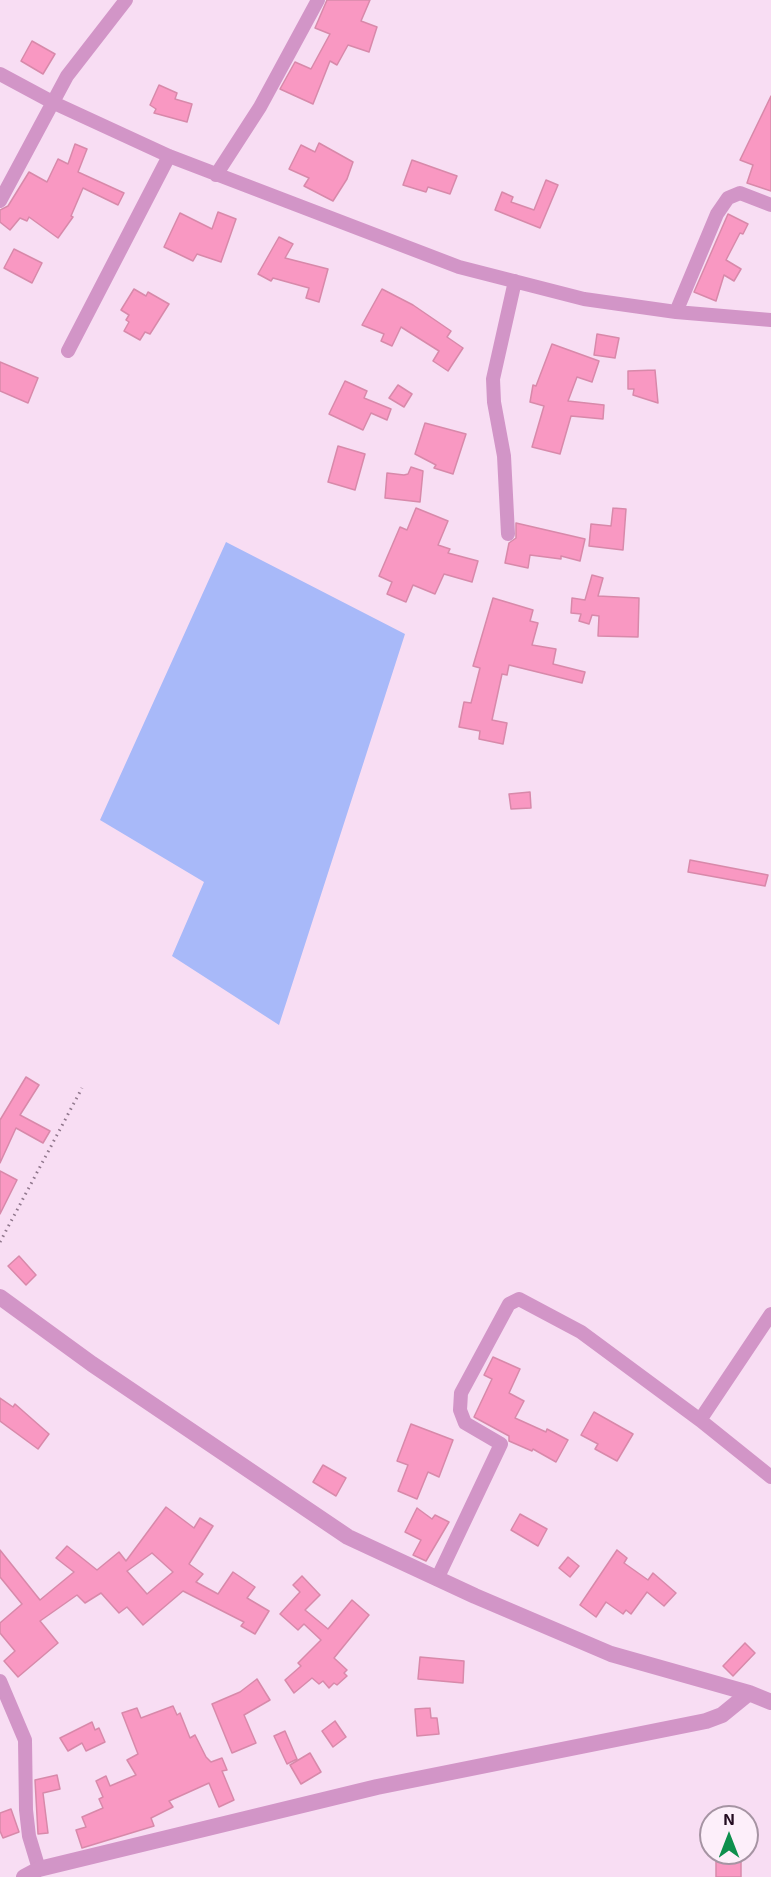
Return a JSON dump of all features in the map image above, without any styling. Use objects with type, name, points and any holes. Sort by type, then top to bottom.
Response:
[{"type":"street","points":[[0,201],[67,76],[126,0]]},
{"type":"street","points":[[216,175],[260,107],[318,0]]},
{"type":"street","points":[[0,74],[54,103],[170,156],[459,267],[584,299],[676,312],[771,320]]},
{"type":"street","points":[[68,351],[170,156]]},
{"type":"street","points":[[676,312],[717,214],[728,198],[740,193],[771,205]]},
{"type":"street","points":[[508,534],[504,456],[494,402],[493,380],[515,281]]},
{"type":"street","points":[[0,1297],[92,1364],[348,1537],[611,1654],[749,1693],[771,1702]]},
{"type":"street","points":[[438,1579],[501,1444],[465,1423],[460,1410],[461,1393],[509,1304],[519,1299],[581,1332],[771,1477]]},
{"type":"street","points":[[699,1420],[771,1314]]},
{"type":"street","points":[[0,1681],[25,1740],[28,1836],[39,1869]]},
{"type":"street","points":[[24,1877],[39,1869],[377,1787],[706,1721],[722,1715],[749,1693]]},
{"type":"path","points":[[0,1242],[82,1088]]},
{"type":"shaded area","points":[[226,542],[405,634],[279,1025],[172,956],[204,882],[100,820]]},
{"type":"building","points":[[327,0],[370,0],[361,21],[377,27],[369,52],[348,45],[337,65],[330,61],[313,104],[280,89],[295,62],[311,69],[330,34],[315,28]]},
{"type":"building","points":[[32,41],[55,54],[43,74],[21,61]]},
{"type":"building","points":[[159,85],[177,93],[175,99],[192,104],[187,122],[154,113],[156,109],[150,105]]},
{"type":"building","points":[[771,96],[771,191],[747,183],[753,165],[740,160]]},
{"type":"building","points":[[319,143],[353,162],[347,179],[333,201],[304,186],[309,178],[289,169],[301,145],[315,152]]},
{"type":"building","points":[[75,144],[87,149],[78,172],[124,193],[118,205],[83,188],[71,216],[73,217],[58,238],[29,217],[27,221],[20,218],[10,230],[0,222],[0,210],[8,206],[29,172],[47,182],[58,159],[68,164]]},
{"type":"building","points":[[412,160],[457,176],[450,194],[428,187],[426,192],[403,185]]},
{"type":"building","points":[[546,180],[558,185],[540,228],[495,210],[502,192],[513,197],[511,202],[534,210]]},
{"type":"building","points":[[218,212],[236,219],[221,262],[197,254],[193,261],[164,247],[180,213],[212,229]]},
{"type":"building","points":[[728,214],[748,224],[743,234],[740,233],[726,260],[741,269],[734,281],[724,275],[716,301],[694,292]]},
{"type":"building","points":[[279,237],[293,244],[285,258],[328,269],[319,302],[306,298],[309,288],[273,278],[271,281],[258,274]]},
{"type":"building","points":[[14,249],[42,263],[32,283],[4,268]]},
{"type":"building","points":[[134,289],[146,296],[148,292],[169,304],[150,334],[145,332],[140,340],[124,331],[129,322],[126,320],[129,315],[121,310]]},
{"type":"building","points":[[382,289],[413,305],[451,331],[447,337],[463,348],[448,371],[433,361],[439,351],[401,327],[392,346],[381,341],[384,334],[362,325]]},
{"type":"building","points":[[597,334],[619,338],[615,358],[594,355]]},
{"type":"building","points":[[552,344],[599,361],[592,382],[577,377],[568,401],[604,405],[603,419],[571,416],[560,454],[532,447],[544,406],[530,402],[533,385],[536,386]]},
{"type":"building","points":[[0,362],[38,378],[28,403],[0,391]]},
{"type":"building","points":[[655,370],[658,403],[633,395],[634,389],[628,389],[628,371]]},
{"type":"building","points":[[345,381],[367,391],[364,398],[391,409],[387,420],[371,413],[363,430],[329,414]]},
{"type":"building","points":[[398,385],[412,394],[404,407],[389,398]]},
{"type":"building","points":[[425,423],[466,434],[453,474],[434,468],[436,465],[415,454]]},
{"type":"building","points":[[338,446],[365,454],[355,490],[328,482]]},
{"type":"building","points":[[411,467],[423,471],[420,502],[385,498],[387,473],[408,474]]},
{"type":"building","points":[[416,508],[448,521],[438,545],[450,549],[448,553],[478,561],[472,582],[444,574],[435,594],[413,585],[406,602],[387,594],[392,582],[379,576],[400,527],[407,530]]},
{"type":"building","points":[[613,508],[626,509],[623,550],[589,546],[591,524],[611,526]]},
{"type":"building","points":[[516,523],[585,539],[580,561],[561,556],[561,559],[530,555],[528,568],[505,563],[509,543],[516,538]]},
{"type":"building","points":[[592,575],[603,578],[598,596],[639,598],[638,637],[598,636],[599,616],[592,615],[589,624],[579,621],[581,614],[571,613],[572,598],[585,600]]},
{"type":"building","points":[[493,598],[533,610],[530,621],[538,623],[532,645],[556,649],[553,664],[585,672],[582,683],[509,665],[507,675],[502,674],[492,720],[507,723],[503,744],[479,739],[480,731],[459,727],[464,702],[471,703],[480,668],[473,666]]},
{"type":"building","points":[[530,792],[531,808],[511,809],[509,794]]},
{"type":"building","points":[[690,860],[768,875],[765,886],[688,872]]},
{"type":"building","points":[[26,1077],[39,1085],[20,1115],[50,1131],[43,1143],[16,1128],[0,1163],[0,1120]]},
{"type":"building","points":[[0,1171],[17,1180],[0,1214]]},
{"type":"building","points":[[19,1256],[36,1275],[26,1285],[8,1266]]},
{"type":"building","points":[[493,1357],[520,1369],[509,1393],[524,1401],[515,1418],[546,1432],[547,1429],[568,1440],[556,1462],[533,1449],[532,1451],[509,1441],[509,1436],[474,1417],[492,1379],[484,1375]]},
{"type":"building","points":[[0,1398],[13,1407],[15,1404],[49,1434],[38,1449],[0,1421]]},
{"type":"building","points":[[594,1412],[633,1434],[617,1461],[595,1449],[598,1444],[581,1435]]},
{"type":"building","points":[[411,1424],[453,1440],[439,1477],[428,1472],[417,1499],[398,1491],[408,1465],[397,1461]]},
{"type":"building","points":[[323,1465],[346,1478],[336,1496],[313,1482]]},
{"type":"building","points":[[166,1507],[194,1528],[200,1518],[213,1526],[189,1564],[203,1574],[196,1582],[218,1594],[233,1572],[255,1587],[247,1598],[269,1611],[255,1634],[241,1626],[244,1622],[183,1591],[143,1625],[127,1607],[119,1613],[101,1593],[85,1603],[77,1595],[40,1621],[58,1643],[18,1677],[4,1661],[15,1651],[0,1633],[0,1623],[22,1604],[0,1577],[0,1550],[40,1600],[74,1572],[56,1558],[67,1546],[97,1570],[119,1552],[126,1561]],"holes":[[[152,1553],[173,1572],[147,1594],[127,1571]]]},
{"type":"building","points":[[417,1508],[432,1519],[435,1515],[449,1522],[426,1561],[413,1555],[421,1540],[405,1532]]},
{"type":"building","points":[[520,1514],[547,1529],[538,1546],[511,1530]]},
{"type":"building","points":[[617,1550],[627,1558],[624,1563],[648,1580],[653,1573],[676,1593],[664,1606],[647,1592],[631,1614],[626,1610],[623,1614],[606,1602],[596,1617],[580,1605]]},
{"type":"building","points":[[568,1557],[579,1566],[570,1577],[559,1568]]},
{"type":"building","points":[[302,1576],[320,1595],[305,1610],[328,1629],[352,1600],[369,1615],[334,1658],[347,1670],[344,1673],[347,1676],[337,1685],[334,1683],[329,1688],[323,1681],[319,1684],[312,1678],[294,1693],[285,1680],[301,1666],[298,1663],[321,1640],[304,1624],[298,1630],[280,1614],[300,1592],[293,1585]]},
{"type":"building","points":[[745,1643],[755,1653],[733,1676],[723,1666]]},
{"type":"building","points":[[420,1657],[464,1661],[463,1683],[418,1679]]},
{"type":"building","points":[[257,1679],[270,1700],[244,1715],[256,1743],[232,1753],[212,1704],[240,1692]]},
{"type":"building","points":[[173,1706],[177,1715],[180,1713],[190,1738],[195,1735],[206,1757],[211,1762],[222,1758],[227,1770],[222,1771],[234,1800],[219,1807],[209,1783],[169,1801],[173,1807],[151,1818],[154,1826],[82,1848],[76,1830],[86,1827],[82,1817],[103,1808],[99,1799],[103,1797],[96,1781],[106,1776],[110,1786],[136,1775],[127,1760],[138,1754],[122,1713],[137,1708],[141,1718]]},
{"type":"building","points":[[430,1708],[431,1718],[437,1718],[439,1734],[417,1736],[415,1709]]},
{"type":"building","points":[[335,1721],[346,1737],[333,1747],[322,1731]]},
{"type":"building","points":[[92,1722],[95,1730],[99,1728],[105,1742],[86,1751],[82,1743],[68,1751],[60,1738]]},
{"type":"building","points":[[285,1731],[297,1759],[287,1764],[274,1736]]},
{"type":"building","points":[[310,1753],[321,1772],[301,1784],[290,1765]]},
{"type":"building","points":[[57,1775],[60,1789],[43,1793],[48,1833],[38,1834],[35,1780]]},
{"type":"building","points":[[11,1809],[19,1832],[3,1838],[0,1831],[0,1813]]},
{"type":"building","points":[[716,1865],[741,1865],[741,1877],[716,1877]]}]
